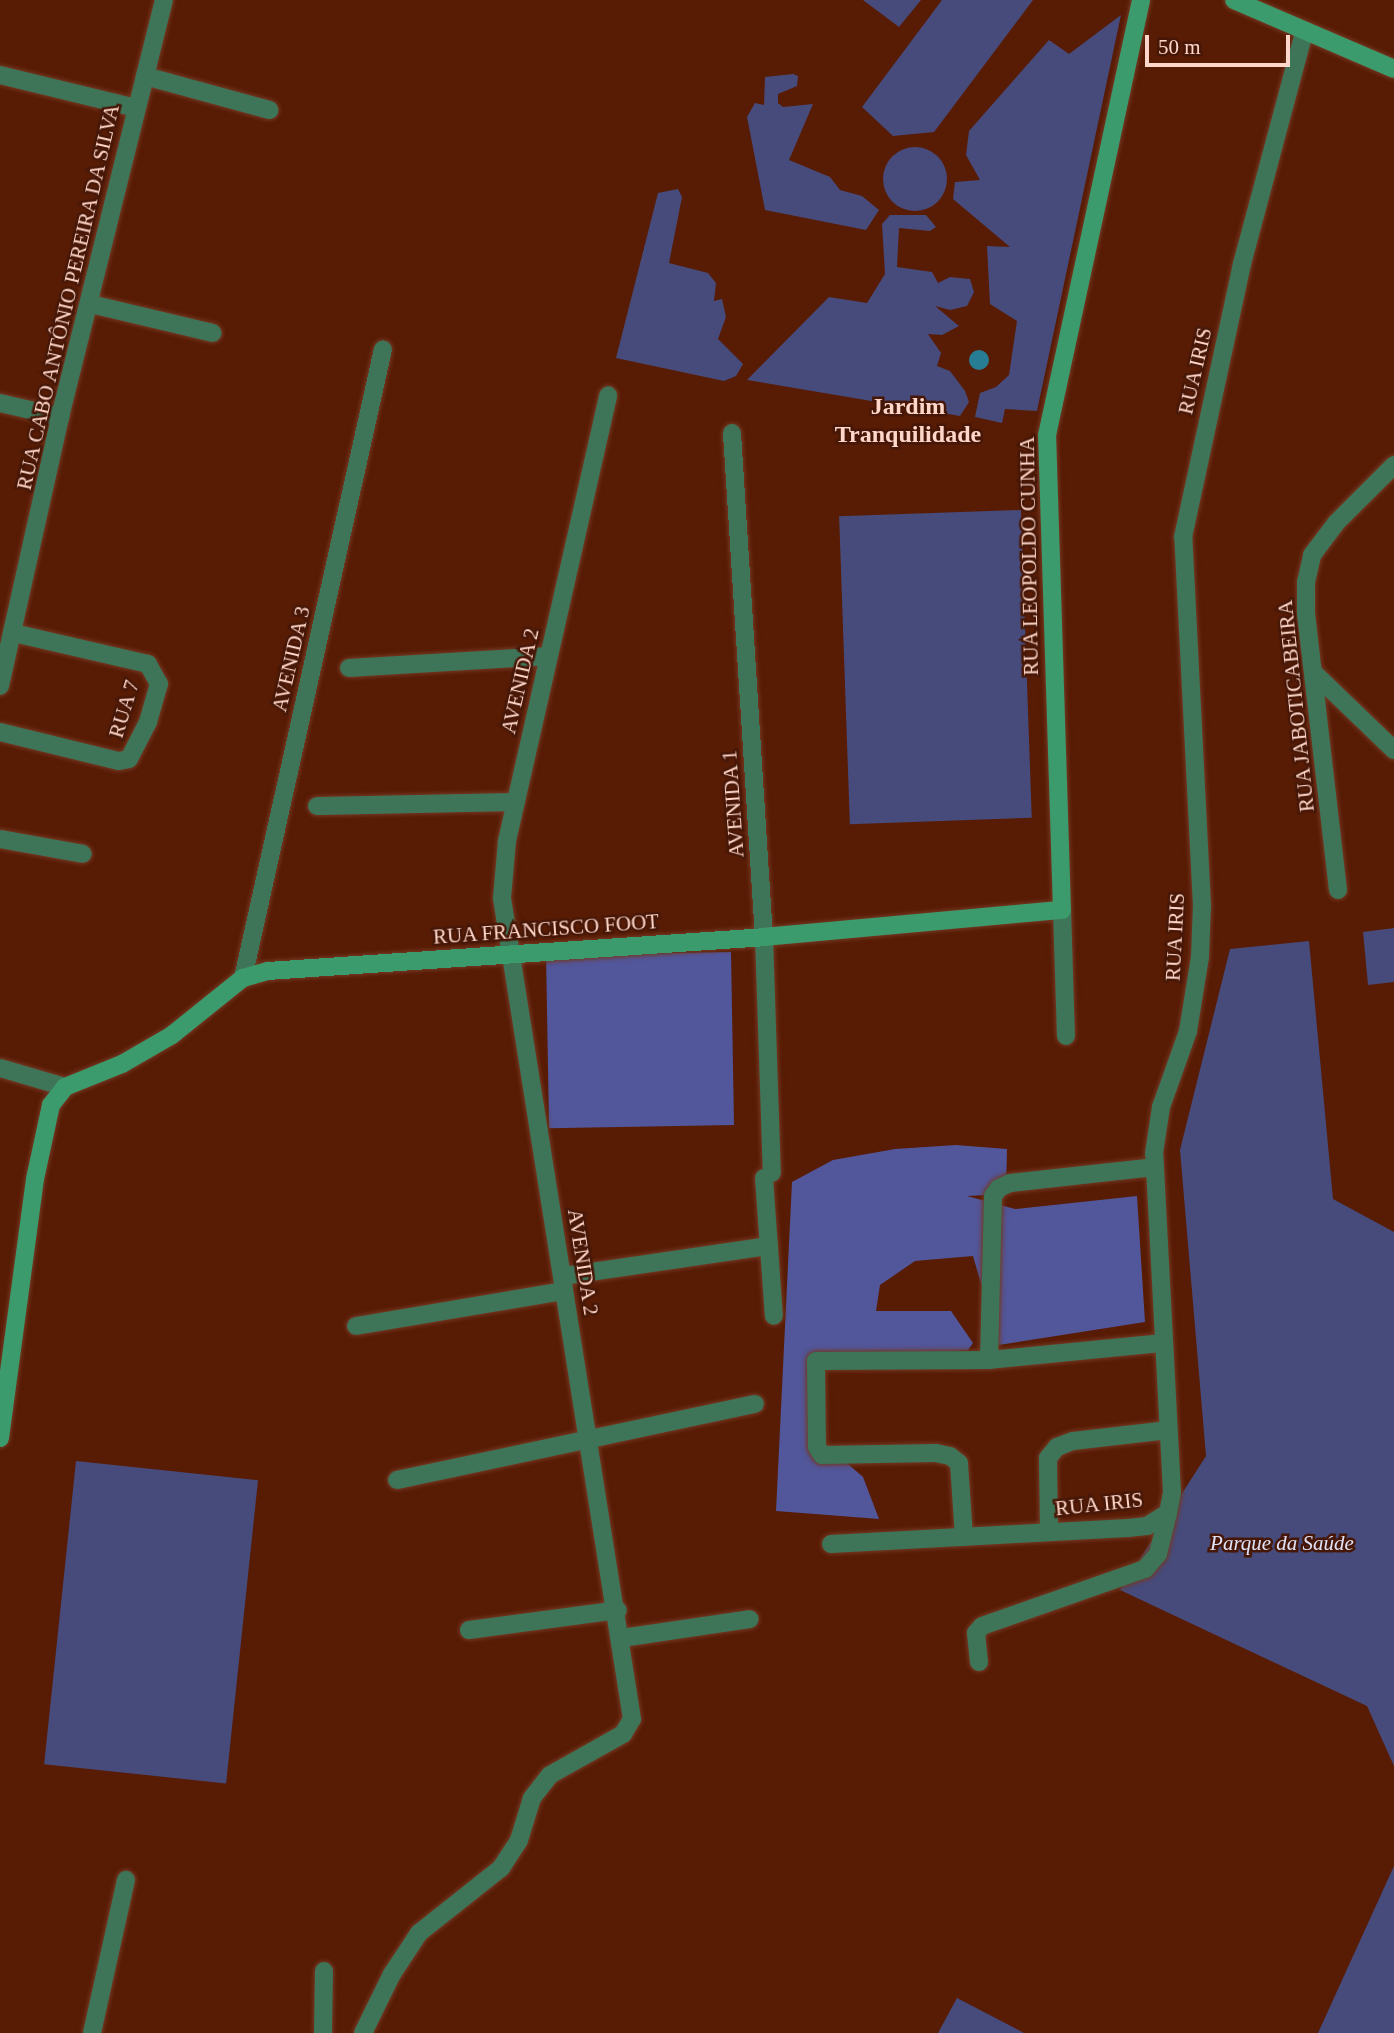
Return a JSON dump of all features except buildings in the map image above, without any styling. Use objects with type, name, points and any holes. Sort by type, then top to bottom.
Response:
[{"type":"street","name":"RUA CABO ANTÔNIO PEREIRA DA SILVA","points":[[0,686],[14,633],[60,417],[91,304],[164,0]]},
{"type":"street","name":"RUA LEOPOLDO CUNHA","points":[[1066,1036],[1047,435],[1141,0]]},
{"type":"street","points":[[1234,0],[1394,69]]},
{"type":"street","name":"RUA IRIS","points":[[831,1544],[1147,1526],[1168,1513],[1172,1492],[1154,1167],[1161,1107],[1188,1031],[1200,957],[1202,905],[1183,537],[1242,264],[1304,32]]},
{"type":"street","points":[[0,75],[136,108]]},
{"type":"street","points":[[145,76],[269,110]]},
{"type":"street","points":[[91,304],[213,333]]},
{"type":"street","name":"AVENIDA 3","points":[[243,978],[383,349]]},
{"type":"street","name":"AVENIDA 2","points":[[363,2033],[392,1974],[419,1933],[501,1868],[519,1840],[532,1798],[550,1775],[624,1734],[632,1719],[632,1699],[618,1610],[508,954],[502,898],[516,802],[607,395]]},
{"type":"street","points":[[0,403],[60,417]]},
{"type":"street","name":"AVENIDA 1","points":[[732,433],[764,937],[768,1246],[774,1317]]},
{"type":"street","name":"RUA JABOTICABEIRA","points":[[1338,890],[1306,614],[1312,555],[1336,523],[1394,465]]},
{"type":"street","name":"RUA 7","points":[[0,732],[120,761],[136,750],[155,697],[157,676],[148,664],[14,633]]},
{"type":"street","points":[[349,668],[549,656]]},
{"type":"street","points":[[1314,673],[1394,750]]},
{"type":"street","points":[[317,806],[516,802]]},
{"type":"street","points":[[0,839],[83,854]]},
{"type":"street","name":"RUA FRANCISCO FOOT","points":[[65,1087],[122,1064],[173,1035],[243,978],[268,971],[764,937],[1062,910]]},
{"type":"street","points":[[0,1068],[65,1087],[51,1105],[36,1179],[2,1398],[0,1438]]},
{"type":"street","points":[[989,1360],[993,1196],[999,1188],[1010,1183],[1154,1167]]},
{"type":"street","points":[[356,1326],[768,1246]]},
{"type":"street","points":[[964,1537],[959,1463],[950,1456],[936,1452],[822,1455],[817,1447],[814,1367],[823,1358],[989,1360],[1162,1343]]},
{"type":"street","points":[[397,1480],[755,1404]]},
{"type":"street","points":[[1049,1532],[1048,1458],[1057,1447],[1073,1441],[1168,1430]]},
{"type":"street","points":[[979,1662],[976,1633],[982,1626],[1145,1569],[1158,1554],[1168,1513]]},
{"type":"street","points":[[469,1630],[618,1610]]},
{"type":"street","points":[[622,1638],[750,1619]]},
{"type":"street","points":[[92,2033],[126,1880]]},
{"type":"street","points":[[323,2033],[324,1971]]},
{"type":"green space","points":[[863,0],[921,0],[899,27]]},
{"type":"green space","points":[[942,0],[1033,0],[934,132],[893,136],[862,107]]},
{"type":"green space","points":[[1121,15],[1037,411],[1005,409],[1002,423],[975,417],[980,393],[996,387],[1009,375],[1017,321],[990,304],[987,246],[1010,247],[953,199],[955,182],[980,180],[966,155],[969,131],[1049,40],[1069,54]]},
{"type":"green space","points":[[793,74],[798,76],[797,86],[778,94],[778,103],[783,107],[813,104],[789,160],[830,177],[840,190],[862,196],[879,210],[866,230],[765,210],[747,117],[755,103],[764,105],[765,77]]},
{"type":"green space","points":[[915,147],[933,153],[941,161],[947,179],[941,197],[933,205],[915,211],[897,205],[889,197],[883,179],[889,161],[897,153]]},
{"type":"green space","points":[[678,189],[682,197],[669,263],[708,273],[716,283],[714,301],[722,299],[726,317],[718,339],[743,364],[736,376],[724,381],[616,358],[658,193]]},
{"type":"green space","points":[[890,215],[926,215],[936,227],[930,231],[899,228],[897,267],[932,272],[938,283],[950,277],[970,279],[974,292],[967,306],[950,310],[935,306],[959,326],[942,335],[928,334],[941,353],[937,366],[950,371],[965,391],[969,402],[960,416],[747,380],[829,297],[867,303],[885,274],[882,224]]},
{"type":"green space","points":[[1021,510],[1032,818],[850,824],[839,516]]},
{"type":"green space","points":[[1394,928],[1394,982],[1368,985],[1363,932]]},
{"type":"green space","name":"Parque da Saúde","points":[[1309,941],[1333,1199],[1394,1232],[1394,1766],[1367,1706],[1120,1590],[1206,1456],[1180,1150],[1230,949]]},
{"type":"green space","points":[[76,1461],[258,1480],[226,1783],[44,1764]]},
{"type":"green space","points":[[1394,1866],[1394,2033],[1318,2033]]},
{"type":"green space","points":[[957,1998],[1024,2033],[938,2033]]},
{"type":"shaded area","points":[[975,350],[983,350],[989,360],[983,370],[975,370],[969,364],[969,356]]},
{"type":"shaded area","points":[[731,952],[734,1125],[549,1128],[546,955]]},
{"type":"shaded area","points":[[956,1145],[1007,1149],[1006,1194],[967,1196],[1015,1209],[1137,1196],[1145,1322],[999,1345],[973,1256],[915,1261],[880,1285],[876,1311],[951,1311],[973,1343],[968,1350],[823,1361],[825,1444],[863,1477],[879,1519],[776,1511],[792,1182],[833,1160],[895,1149]]},
{"type":"district","name":"Jardim Tranquilidade","points":[[908,421]]}]
